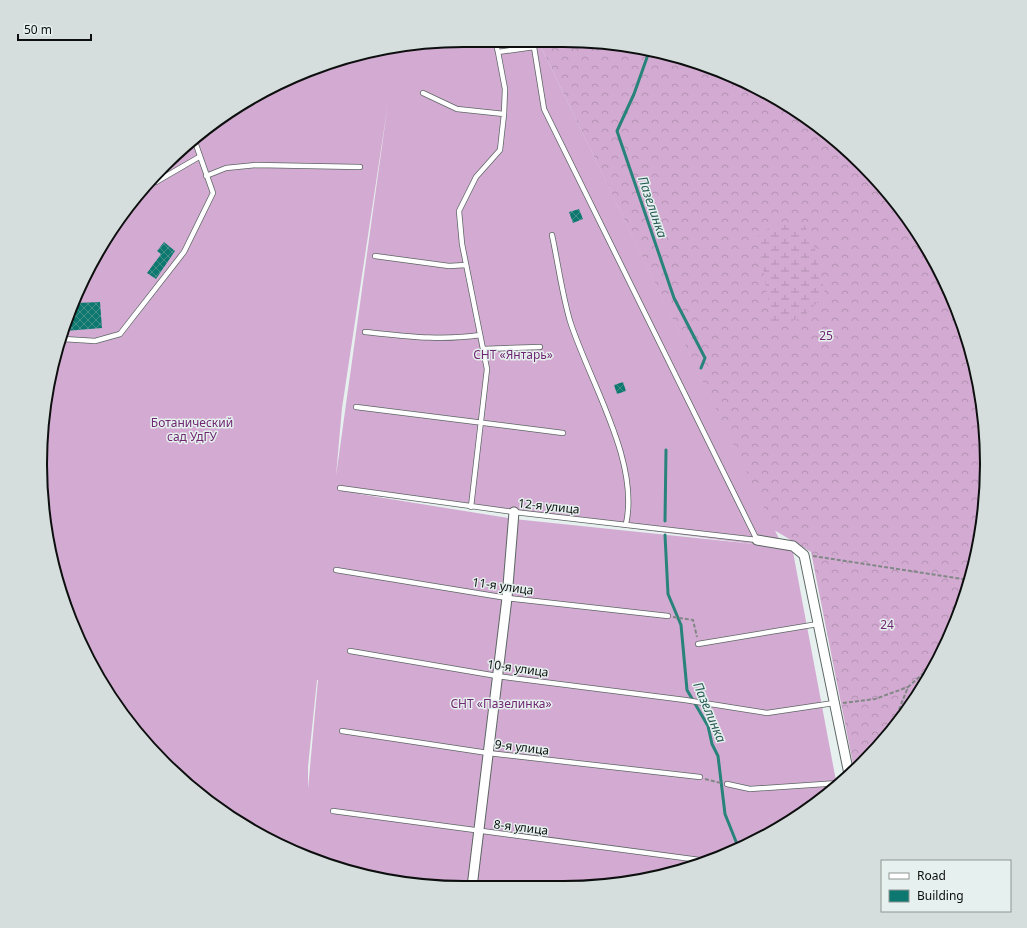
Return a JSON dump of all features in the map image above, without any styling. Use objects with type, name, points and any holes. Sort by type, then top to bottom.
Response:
[{"type":"street","points":[[473,881],[507,598],[514,512]]},
{"type":"street","points":[[757,540],[793,546],[804,555],[848,769]]},
{"type":"lane","points":[[471,507],[486,369],[462,244],[459,211],[476,177],[500,150],[505,89],[497,47]]},
{"type":"lane","points":[[498,52],[534,47],[544,109],[757,540]]},
{"type":"lane","points":[[423,93],[457,109],[504,114]]},
{"type":"lane","points":[[66,339],[95,341],[120,334],[184,252],[212,193],[196,145]]},
{"type":"lane","points":[[158,181],[199,156]]},
{"type":"lane","points":[[206,176],[226,168],[256,165],[360,168]]},
{"type":"lane","points":[[552,235],[570,321],[622,456],[629,508],[626,524]]},
{"type":"lane","points":[[375,256],[449,266],[466,265]]},
{"type":"lane","points":[[365,332],[454,339],[480,335]]},
{"type":"lane","points":[[483,349],[540,347]]},
{"type":"lane","points":[[356,407],[563,434]]},
{"type":"lane","name":"12-я улица","points":[[340,488],[471,507],[757,540]]},
{"type":"lane","name":"11-я улица","points":[[336,570],[507,598],[668,616]]},
{"type":"lane","points":[[698,644],[818,624]]},
{"type":"lane","name":"10-я улица","points":[[350,651],[497,676],[685,700],[767,713],[834,703]]},
{"type":"lane","name":"9-я улица","points":[[342,731],[488,753],[700,777]]},
{"type":"lane","points":[[728,784],[750,789],[831,784]]},
{"type":"lane","name":"8-я улица","points":[[333,811],[695,859]]},
{"type":"path","points":[[804,555],[964,579]]},
{"type":"path","points":[[682,618],[693,620],[698,644]]},
{"type":"path","points":[[834,703],[875,699],[908,687],[923,673]]},
{"type":"path","points":[[898,713],[908,687]]},
{"type":"green space","name":"25","points":[[541,47],[590,48],[644,55],[671,61],[723,79],[772,103],[795,117],[838,150],[877,189],[910,232],[937,280],[958,330],[966,356],[976,410],[980,464],[979,491],[972,545],[958,598],[937,648],[924,672],[910,696],[894,718],[877,739],[853,764],[811,552],[774,530]]},
{"type":"green space","points":[[541,47],[783,547],[793,552],[836,780],[795,811],[747,838],[697,859],[671,867],[617,877],[563,881],[437,880],[383,873],[356,867],[330,859],[280,838],[232,811],[210,795],[189,778],[150,739],[117,696],[103,672],[90,648],[69,598],[61,572],[51,518],[47,464],[48,437],[55,383],[61,356],[79,304],[103,255],[117,232],[150,189],[169,169],[189,150],[232,117],[255,103],[304,79],[356,61],[383,55],[437,48]],"holes":[[[388,103],[336,476],[342,408]],[[353,493],[754,544],[514,519]],[[318,680],[308,789],[308,767]]]},
{"type":"green space","points":[[779,222],[804,224],[814,245],[825,294],[803,317],[772,327],[758,235]]},
{"type":"building","points":[[579,209],[583,219],[573,223],[569,212]]},
{"type":"building","points":[[164,242],[175,251],[156,279],[147,273],[161,254],[157,251]]},
{"type":"building","points":[[100,302],[102,328],[69,331],[80,303]]},
{"type":"building","points":[[623,382],[626,391],[617,394],[614,385]]},
{"type":"waterway","name":"Пазелинка","points":[[648,56],[634,94],[617,131],[674,298],[705,358],[701,368]]},
{"type":"waterway","name":"Пазелинка","points":[[665,521],[666,450]]},
{"type":"waterway","name":"Пазелинка","points":[[665,535],[668,594],[681,625],[687,690],[708,726],[712,744],[718,756],[725,814],[737,843]]},
{"type":"park label","name":"СНТ «Янтарь»","points":[[513,354]]},
{"type":"park label","name":"Ботанический сад УдГУ","points":[[192,429]]},
{"type":"park label","name":"24","points":[[887,624]]},
{"type":"park label","name":"СНТ «Пазелинка»","points":[[501,703]]}]
